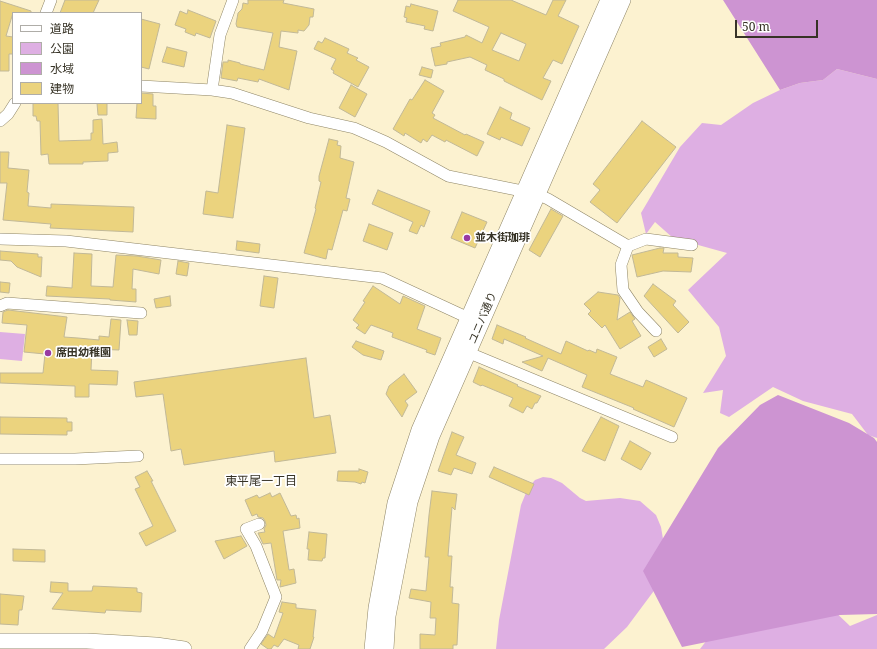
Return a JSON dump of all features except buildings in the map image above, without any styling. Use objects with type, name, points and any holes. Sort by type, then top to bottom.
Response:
[{"type":"street","points":[[46,12],[51,0]]},
{"type":"street","points":[[212,90],[220,35],[233,0]]},
{"type":"street","name":"ユニバ通り","points":[[386,649],[388,616],[397,563],[410,502],[432,436],[462,350],[530,193],[608,0]]},
{"type":"street","name":"ユニバ通り","points":[[530,193],[623,0]]},
{"type":"street","points":[[142,86],[212,90],[232,93],[308,118],[354,128],[386,142],[448,176],[530,193],[548,199],[628,246]]},
{"type":"street","points":[[0,121],[8,114],[14,104]]},
{"type":"street","points":[[0,239],[66,241],[382,278],[475,320]]},
{"type":"street","points":[[656,331],[638,312],[623,290],[621,266],[628,246],[646,239],[692,245]]},
{"type":"street","points":[[0,306],[7,303],[141,313]]},
{"type":"street","points":[[462,350],[672,438]]},
{"type":"street","name":"ユニバ通り","points":[[372,649],[376,608],[395,503],[419,430],[462,350]]},
{"type":"street","points":[[0,459],[75,459],[138,456]]},
{"type":"street","points":[[250,649],[262,631],[276,597],[256,546],[246,529],[259,524]]},
{"type":"street","points":[[0,641],[37,645],[87,641],[156,645],[177,648]]},
{"type":"green space","points":[[837,69],[877,79],[877,438],[868,435],[852,414],[803,401],[773,387],[729,417],[720,413],[723,390],[703,393],[726,356],[719,327],[688,290],[727,253],[673,238],[655,222],[646,234],[641,213],[680,147],[702,123],[721,125],[753,103],[780,90],[800,83],[823,80]]},
{"type":"green space","points":[[0,332],[25,334],[22,361],[0,359]]},
{"type":"green space","points":[[543,477],[551,478],[562,483],[586,501],[620,498],[640,501],[656,515],[661,527],[666,557],[656,588],[627,627],[604,649],[496,649],[499,620],[521,505],[528,488],[535,480]]},
{"type":"green space","points":[[806,584],[850,626],[877,615],[877,649],[700,649],[742,595]]},
{"type":"water","points":[[723,0],[877,0],[877,79],[837,69],[823,80],[800,83],[780,90]]},
{"type":"water","points":[[778,395],[849,423],[874,438],[877,442],[877,614],[840,615],[682,647],[643,571],[718,448],[760,405]]},
{"type":"place","name":"並木街珈琲","points":[[467,238]]},
{"type":"place","name":"席田幼稚園","points":[[48,353]]},
{"type":"district","name":"東平尾一丁目","points":[[261,482]]}]
